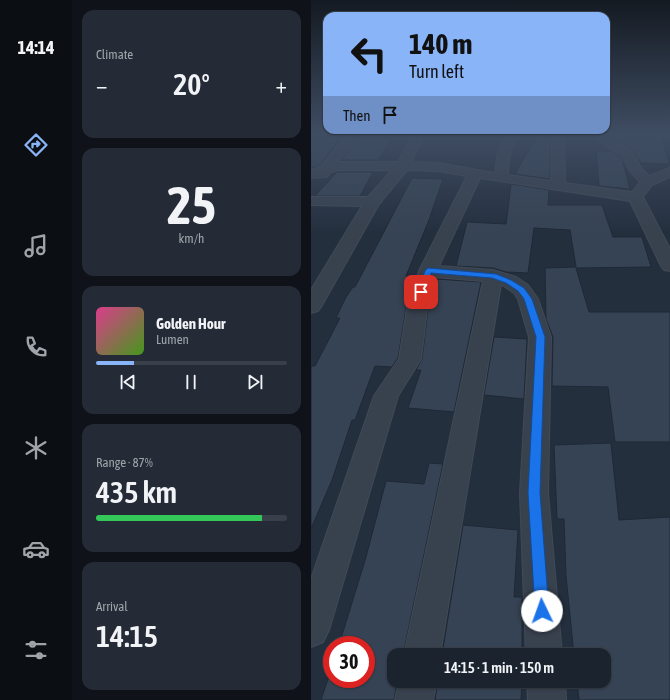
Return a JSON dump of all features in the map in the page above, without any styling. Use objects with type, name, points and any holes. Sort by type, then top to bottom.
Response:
[{"type":"street","points":[[311,186],[318,172],[334,167]]},
{"type":"street","points":[[311,307],[372,202],[402,167]]},
{"type":"street","points":[[426,167],[438,167],[501,178],[636,197]]},
{"type":"street","points":[[501,178],[502,167]]},
{"type":"street","points":[[558,167],[558,186]]},
{"type":"street","points":[[634,167],[647,182]]},
{"type":"street","points":[[636,197],[647,182],[670,172]]},
{"type":"street","points":[[311,630],[387,396],[410,359],[418,302],[428,271],[475,173]]},
{"type":"street","points":[[636,197],[670,266]]},
{"type":"street","points":[[311,201],[372,202]]},
{"type":"street","points":[[428,271],[493,276],[509,281],[521,289],[528,299],[540,337],[534,493],[544,648]]},
{"type":"street","points":[[424,648],[493,276]]},
{"type":"street","points":[[414,700],[417,688]]},
{"type":"street","points":[[546,688],[547,700]]},
{"type":"building","points":[[519,167],[550,167],[550,179],[515,174]]},
{"type":"building","points":[[597,167],[624,167],[630,189],[599,186]]},
{"type":"building","points":[[337,172],[373,172],[360,196],[315,196]]},
{"type":"building","points":[[412,178],[443,179],[429,220],[406,276],[415,277],[407,302],[398,358],[392,367],[375,366],[355,420],[352,420],[332,480],[311,529],[311,366],[315,366],[340,318],[336,318],[346,297],[353,287],[355,287]]},
{"type":"building","points":[[511,184],[549,190],[548,205],[602,205],[613,237],[642,237],[651,267],[576,268],[589,312],[670,312],[670,442],[615,442],[608,387],[552,386],[553,337],[546,319],[545,268],[576,267],[570,230],[534,228],[528,273],[506,272],[493,268],[456,266],[467,222],[506,224]]},
{"type":"building","points":[[436,279],[481,282],[454,412],[408,408],[421,370],[416,370],[422,359],[429,302]]},
{"type":"building","points":[[494,337],[527,339],[524,399],[484,395]]},
{"type":"building","points":[[611,443],[619,520],[670,517],[670,700],[579,700],[578,688],[611,688],[611,648],[573,648],[566,576],[564,519],[557,519],[554,445]]},
{"type":"building","points":[[429,463],[443,464],[404,648],[387,648],[387,688],[396,688],[394,700],[321,700],[325,688],[375,688],[375,636],[342,636],[366,557],[386,481],[424,484]]},
{"type":"building","points":[[463,525],[518,530],[514,597],[522,597],[522,648],[443,648]]},
{"type":"building","points":[[437,688],[522,688],[521,700],[435,700]]},
{"type":"route","points":[[421,292],[428,271],[493,276],[509,281],[521,289],[528,299],[540,337],[534,493],[542,611]]}]
